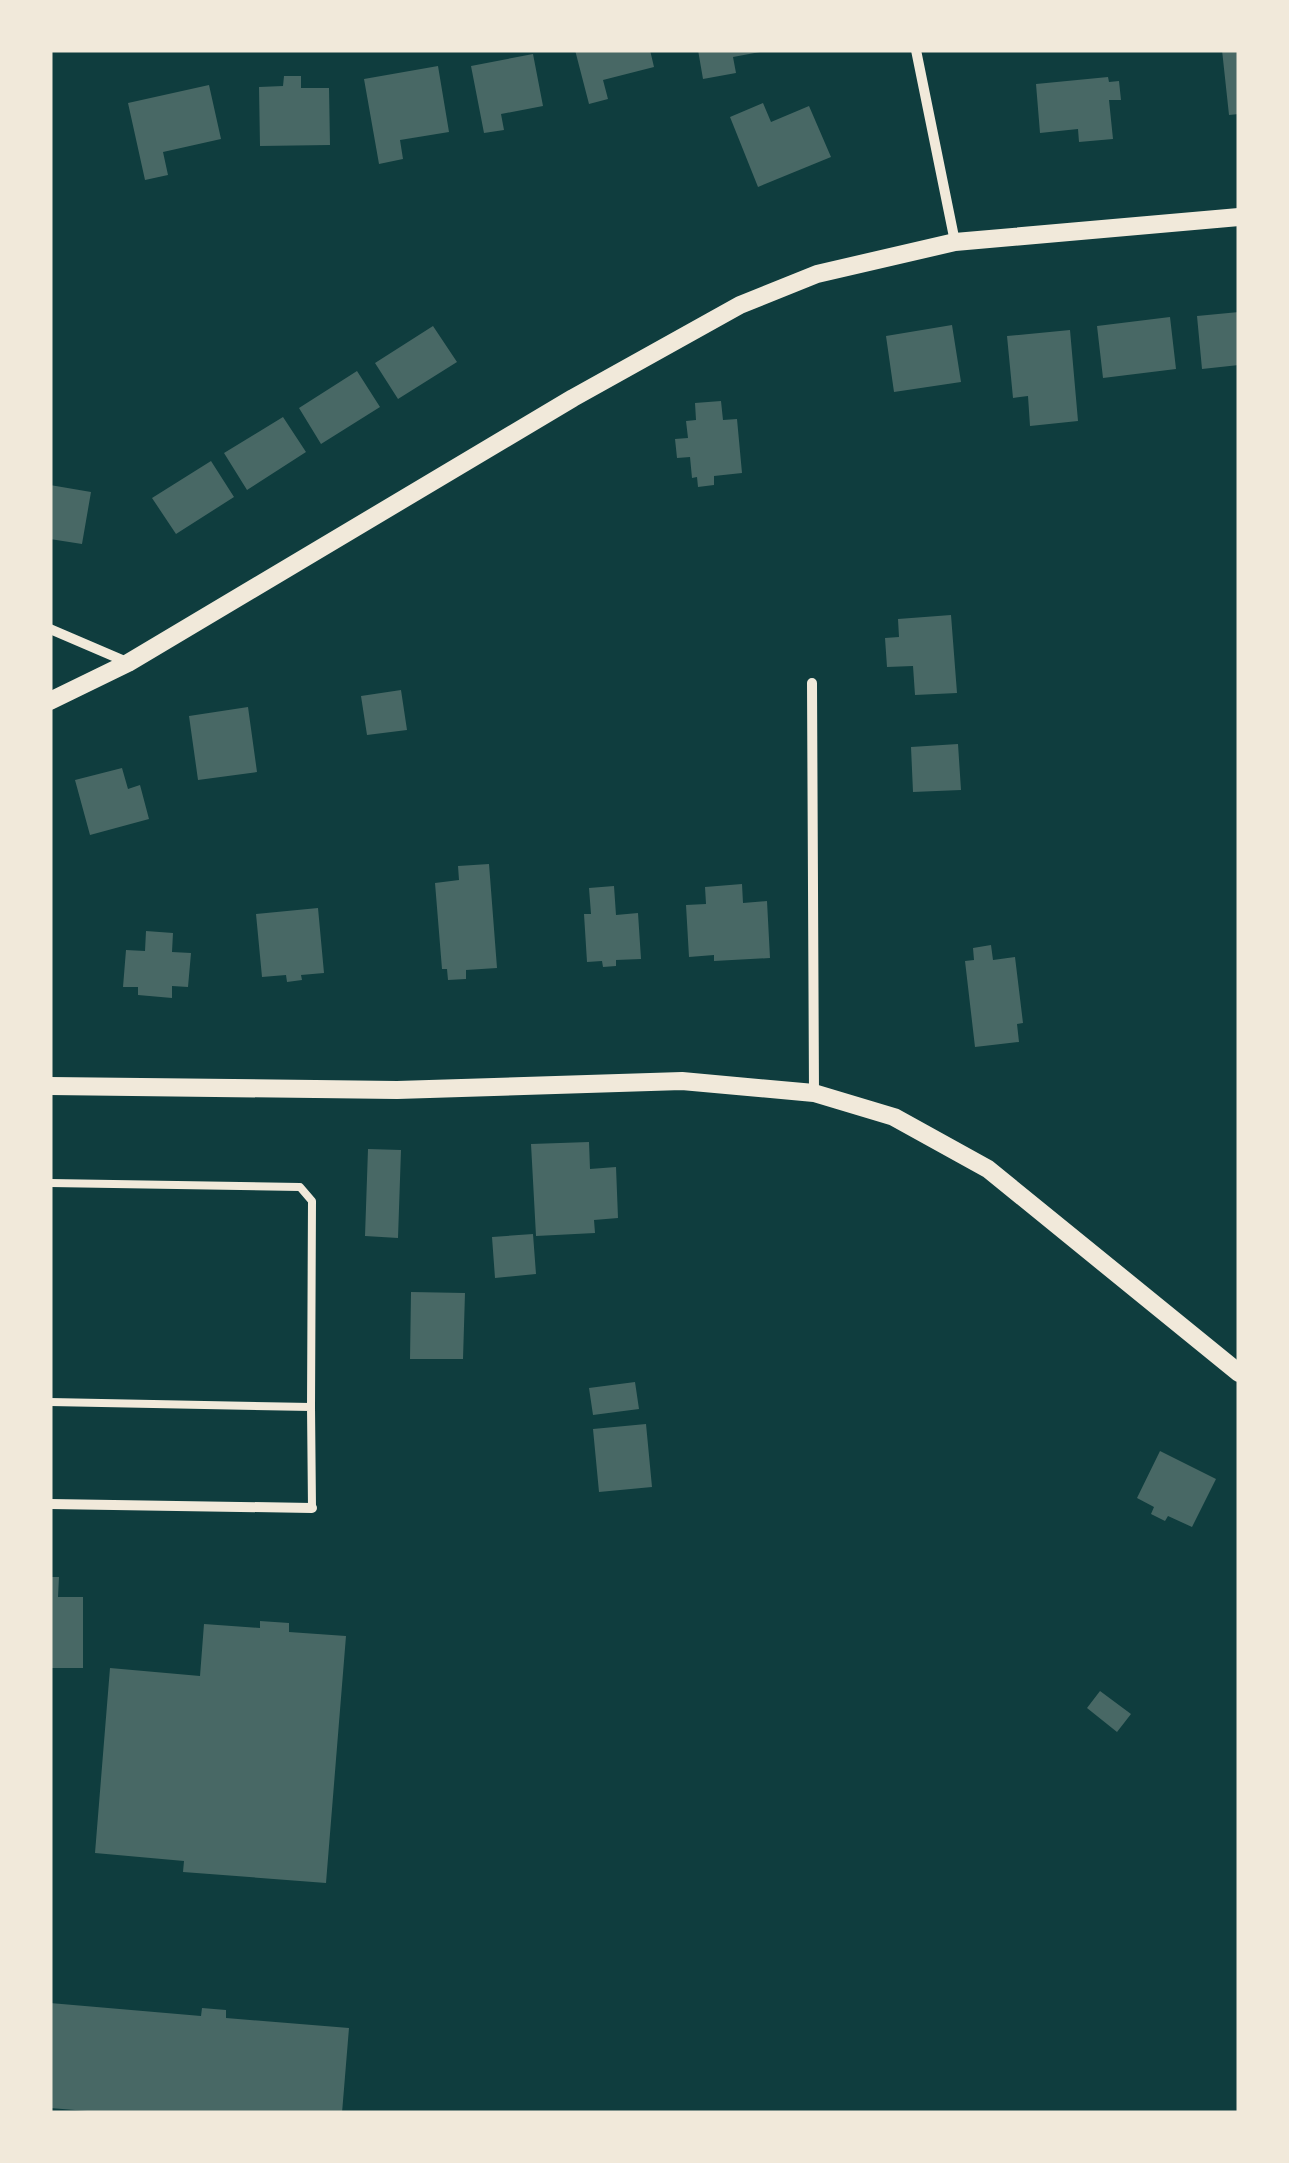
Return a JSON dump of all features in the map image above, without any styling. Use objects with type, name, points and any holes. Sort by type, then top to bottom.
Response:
[{"type":"street","points":[[916,50],[955,242]]},
{"type":"street","points":[[50,701],[128,663],[573,398],[740,305],[817,274],[955,242],[1239,216]]},
{"type":"street","points":[[50,628],[128,663]]},
{"type":"street","points":[[812,683],[814,1093]]},
{"type":"street","points":[[50,1086],[397,1090],[682,1080],[814,1093],[894,1117],[988,1169],[1239,1374]]},
{"type":"street","points":[[50,1504],[312,1508]]},
{"type":"lane","points":[[50,1184],[300,1188],[312,1201],[312,1508]]},
{"type":"lane","points":[[50,1402],[311,1406]]},
{"type":"building","points":[[575,50],[650,50],[654,67],[603,80],[608,99],[589,104]]},
{"type":"building","points":[[698,50],[760,52],[733,57],[736,73],[703,79]]},
{"type":"building","points":[[1222,50],[1239,50],[1239,114],[1229,115]]},
{"type":"building","points":[[533,54],[543,106],[501,114],[504,130],[484,133],[471,66]]},
{"type":"building","points":[[438,66],[449,132],[400,140],[403,159],[379,164],[364,79]]},
{"type":"building","points":[[284,76],[301,76],[301,88],[329,88],[330,145],[260,146],[259,87],[283,86]]},
{"type":"building","points":[[1108,77],[1109,82],[1119,81],[1121,100],[1109,100],[1113,139],[1079,142],[1078,129],[1040,133],[1036,84]]},
{"type":"building","points":[[209,85],[221,139],[163,152],[168,175],[145,180],[128,103]]},
{"type":"building","points":[[763,103],[771,122],[809,106],[831,157],[758,187],[730,117]]},
{"type":"building","points":[[1239,312],[1239,365],[1202,369],[1197,316]]},
{"type":"building","points":[[1170,317],[1176,369],[1103,378],[1097,326]]},
{"type":"building","points":[[952,325],[961,382],[894,392],[886,336]]},
{"type":"building","points":[[433,326],[457,362],[398,399],[375,363]]},
{"type":"building","points":[[1070,330],[1078,421],[1030,426],[1028,396],[1013,398],[1007,336]]},
{"type":"building","points":[[357,371],[380,407],[321,444],[299,408]]},
{"type":"building","points":[[721,401],[723,420],[737,419],[742,473],[714,476],[714,485],[698,487],[697,477],[692,478],[690,457],[677,458],[675,439],[688,438],[686,421],[696,420],[695,403]]},
{"type":"building","points":[[283,417],[306,452],[247,490],[224,453]]},
{"type":"building","points":[[211,461],[234,497],[176,534],[152,498]]},
{"type":"building","points":[[50,485],[91,492],[82,544],[50,539]]},
{"type":"building","points":[[951,615],[957,693],[915,695],[913,666],[887,667],[885,638],[899,637],[898,619]]},
{"type":"building","points":[[401,690],[407,730],[367,735],[361,696]]},
{"type":"building","points":[[248,707],[257,772],[198,780],[189,716]]},
{"type":"building","points":[[958,744],[961,790],[913,792],[911,747]]},
{"type":"building","points":[[122,768],[128,789],[140,785],[149,819],[90,835],[75,780]]},
{"type":"building","points":[[489,864],[497,968],[466,970],[466,979],[448,980],[447,969],[442,969],[435,883],[459,880],[458,866]]},
{"type":"building","points":[[742,884],[743,903],[767,901],[770,958],[714,961],[714,955],[689,957],[686,905],[706,904],[705,887]]},
{"type":"building","points":[[614,886],[616,915],[638,913],[641,959],[616,960],[616,966],[603,967],[602,961],[587,962],[584,914],[591,914],[589,888]]},
{"type":"building","points":[[318,908],[324,973],[301,975],[302,980],[287,982],[286,975],[262,977],[256,914]]},
{"type":"building","points":[[146,931],[173,933],[172,952],[191,953],[188,987],[172,986],[172,998],[138,995],[138,987],[123,987],[126,950],[145,951]]},
{"type":"building","points":[[991,945],[993,960],[1015,957],[1023,1023],[1017,1024],[1019,1042],[975,1047],[965,961],[974,960],[973,948]]},
{"type":"building","points":[[589,1142],[590,1169],[616,1167],[618,1218],[594,1220],[595,1233],[536,1236],[531,1144]]},
{"type":"building","points":[[368,1149],[401,1150],[398,1238],[365,1236]]},
{"type":"building","points":[[533,1234],[536,1274],[495,1278],[492,1237]]},
{"type":"building","points":[[411,1292],[465,1293],[463,1359],[410,1359]]},
{"type":"building","points":[[635,1382],[639,1409],[593,1415],[589,1388]]},
{"type":"building","points":[[646,1424],[652,1487],[599,1492],[593,1429]]},
{"type":"building","points":[[1160,1451],[1216,1479],[1192,1527],[1168,1516],[1165,1521],[1151,1514],[1154,1507],[1137,1498]]},
{"type":"building","points":[[50,1577],[59,1577],[58,1597],[83,1597],[83,1668],[50,1668]]},
{"type":"building","points":[[260,1621],[289,1623],[289,1632],[346,1636],[326,1883],[183,1872],[184,1861],[95,1853],[110,1668],[200,1676],[204,1624],[260,1628]]},
{"type":"building","points":[[1100,1691],[1131,1714],[1117,1732],[1087,1708]]},
{"type":"building","points":[[50,2003],[201,2016],[202,2008],[226,2010],[226,2018],[349,2028],[342,2113],[112,2113],[50,2108]]}]
